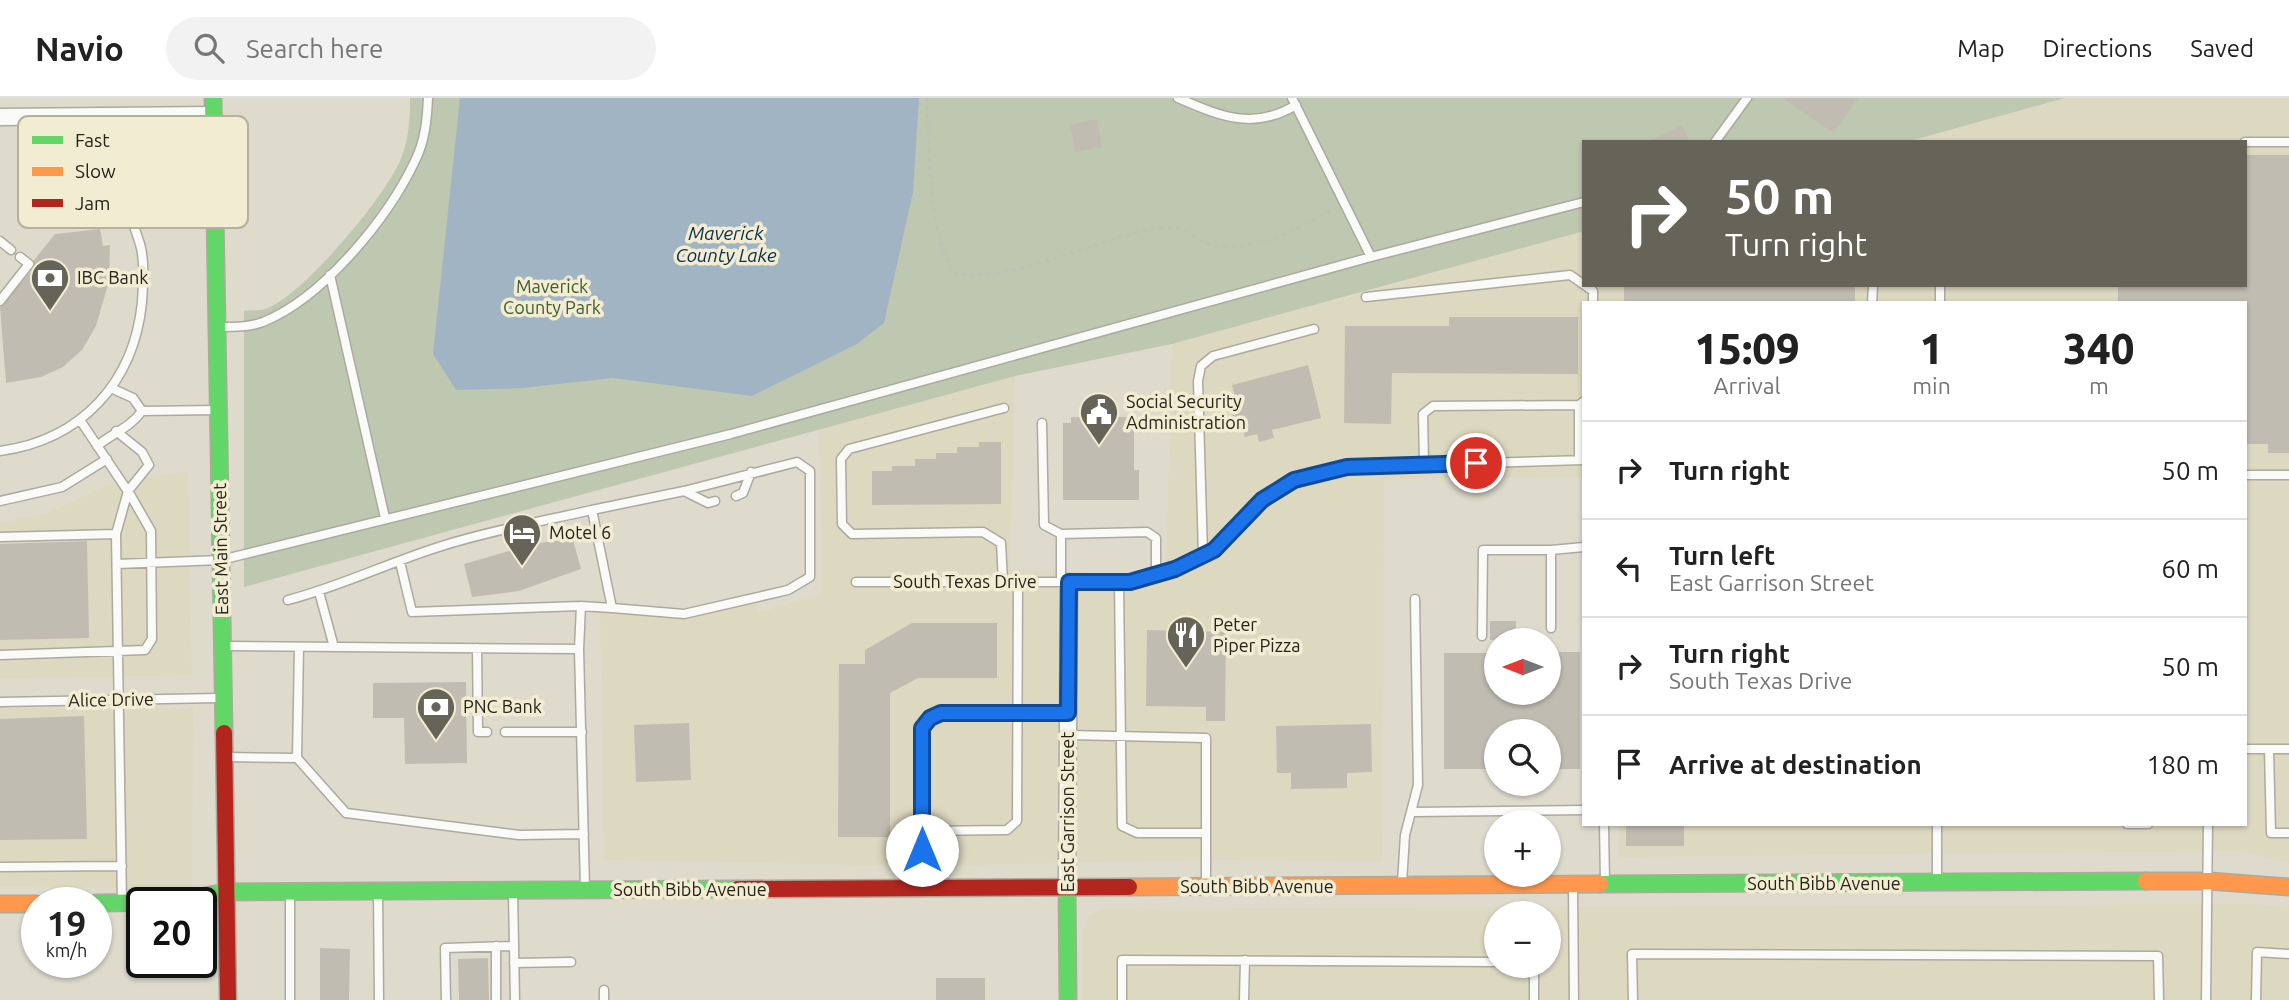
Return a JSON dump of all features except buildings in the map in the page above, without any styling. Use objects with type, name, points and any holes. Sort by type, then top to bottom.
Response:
[{"type":"main road","name":"East Main Street","points":[[213,98],[213,115]]},
{"type":"main road","name":"East Main Street","points":[[216,228],[228,1000]]},
{"type":"main road","name":"South Bibb Avenue","points":[[112,903],[176,902],[225,892],[2209,881],[2289,887]]},
{"type":"main road","name":"East Garrison Street","points":[[1067,887],[1068,1000]]},
{"type":"main road","points":[[0,904],[21,904]]},
{"type":"street","points":[[146,116],[213,115]]},
{"type":"street","points":[[0,117],[18,117]]},
{"type":"street","name":"East Garrison Street","points":[[1065,582],[1068,713],[1067,887]]},
{"type":"lane","points":[[218,327],[245,327],[268,320],[293,306],[330,275],[396,195],[416,159],[426,127],[428,98]]},
{"type":"lane","points":[[1178,98],[1224,117],[1239,120],[1260,118],[1294,101],[1371,257]]},
{"type":"lane","points":[[1716,140],[1747,98]]},
{"type":"lane","points":[[2247,142],[2289,142]]},
{"type":"lane","points":[[117,564],[221,560],[731,434],[1371,257],[1582,203]]},
{"type":"lane","points":[[0,451],[44,441],[72,428],[111,388],[125,368],[140,321],[143,290],[141,246],[133,228]]},
{"type":"lane","points":[[0,241],[11,250]]},
{"type":"lane","points":[[0,301],[29,264],[20,257]]},
{"type":"lane","points":[[330,275],[384,518]]},
{"type":"lane","points":[[1366,297],[1570,275],[1582,283]]},
{"type":"lane","points":[[1203,555],[1198,381],[1201,366],[1213,356],[1314,329]]},
{"type":"lane","points":[[111,388],[133,398],[142,411]]},
{"type":"lane","points":[[1424,464],[1423,414],[1433,406],[1581,403],[1581,460]]},
{"type":"lane","points":[[1003,582],[1001,543],[983,532],[852,534],[842,524],[841,459],[849,449],[1004,408]]},
{"type":"lane","points":[[142,411],[219,410]]},
{"type":"lane","points":[[97,446],[116,430],[133,424],[142,411]]},
{"type":"lane","points":[[0,655],[145,650],[152,639],[150,531],[128,491],[80,421]]},
{"type":"lane","points":[[1042,423],[1044,525],[1062,534],[1147,532],[1156,538],[1156,575]]},
{"type":"lane","points":[[116,430],[142,452],[149,465],[128,491],[116,534],[122,903]]},
{"type":"lane","points":[[0,501],[62,487],[107,460]]},
{"type":"lane","name":"South Texas Drive","points":[[856,582],[1130,582],[1156,575],[1214,550],[1262,500],[1294,480],[1347,467],[1581,460]]},
{"type":"lane","points":[[288,600],[319,592],[445,545],[592,509],[684,491],[797,462],[810,471],[810,577],[788,590],[684,614],[581,606],[412,612],[400,562]]},
{"type":"lane","points":[[736,496],[743,493],[751,472]]},
{"type":"lane","points":[[2247,475],[2289,475]]},
{"type":"lane","points":[[684,491],[708,503],[715,501]]},
{"type":"lane","points":[[592,509],[612,608]]},
{"type":"lane","points":[[0,537],[116,534]]},
{"type":"lane","points":[[1062,534],[1065,582]]},
{"type":"lane","points":[[1482,636],[1483,550],[1582,547]]},
{"type":"lane","points":[[1551,550],[1551,628]]},
{"type":"lane","points":[[922,831],[1007,830],[1017,821],[1018,582]]},
{"type":"lane","points":[[1118,582],[1118,735],[1122,826],[1137,833],[1206,833]]},
{"type":"lane","points":[[319,592],[334,647]]},
{"type":"lane","points":[[1402,886],[1405,835],[1413,813],[1418,785],[1415,598]]},
{"type":"lane","points":[[581,606],[579,649],[585,890]]},
{"type":"lane","points":[[222,646],[579,649]]},
{"type":"lane","points":[[299,647],[298,758],[346,813],[519,835],[584,834]]},
{"type":"lane","points":[[477,648],[478,732],[487,732]]},
{"type":"lane","name":"Alice Drive","points":[[0,702],[222,698]]},
{"type":"lane","points":[[922,889],[922,728],[930,718],[941,713],[1068,713]]},
{"type":"lane","points":[[505,732],[582,732]]},
{"type":"lane","points":[[1068,735],[1206,738],[1206,887]]},
{"type":"lane","points":[[2247,749],[2289,749]]},
{"type":"lane","points":[[2269,749],[2271,833],[2289,833]]},
{"type":"lane","points":[[223,757],[298,758]]},
{"type":"lane","points":[[1413,813],[1582,810]]},
{"type":"lane","points":[[1604,826],[1605,885]]},
{"type":"lane","points":[[1937,826],[1937,883]]},
{"type":"lane","points":[[2206,1000],[2208,826]]},
{"type":"lane","points":[[0,867],[122,866]]},
{"type":"lane","points":[[1573,886],[1574,1000]]},
{"type":"lane","points":[[378,891],[379,1000]]},
{"type":"lane","points":[[513,891],[515,1000]]},
{"type":"lane","points":[[290,892],[290,1000]]},
{"type":"lane","points":[[496,946],[496,1000]]},
{"type":"lane","points":[[446,1000],[445,948],[514,946]]},
{"type":"lane","points":[[2256,1000],[2257,952],[2289,954]]},
{"type":"lane","points":[[1633,1000],[1632,954],[2158,956],[2159,1000]]},
{"type":"lane","points":[[1122,1000],[1122,960],[1484,962]]},
{"type":"lane","points":[[1244,1000],[1245,960]]},
{"type":"lane","points":[[514,963],[571,962]]},
{"type":"lane","points":[[1534,978],[1534,1000]]},
{"type":"lane","points":[[604,990],[604,1000]]},
{"type":"path","points":[[927,98],[930,173],[945,259],[955,274],[973,277],[1004,271],[1153,229],[1183,228],[1216,246],[1244,245],[1282,236],[1333,209]]},
{"type":"shaded area","points":[[2035,98],[2289,98],[2289,862],[2236,851],[1619,857],[1619,826],[2247,826],[2247,301],[1582,301],[1582,477],[1384,479],[1383,862],[1219,860],[920,866],[604,860],[600,612],[696,612],[753,600],[758,613],[822,594],[819,430],[1015,376],[1010,570],[1135,574],[1166,563],[1172,344],[1379,289],[1582,229],[1582,287],[2247,287],[2247,140],[1883,140]]},
{"type":"shaded area","points":[[188,471],[192,675],[0,679],[0,523],[46,514],[108,485]]},
{"type":"shaded area","points":[[0,708],[193,708],[192,887],[0,887]]},
{"type":"shaded area","points":[[2255,904],[2289,908],[2289,1000],[1083,1000],[1082,936],[1088,916],[1104,909],[1484,907],[1484,978],[1561,978],[1561,907]]},
{"type":"green space","name":"Maverick County Park","points":[[410,98],[2065,98],[1913,140],[1582,140],[1582,232],[1172,344],[1015,376],[244,587],[244,311],[265,309],[281,301],[300,286],[342,242],[381,194],[394,172],[402,156],[409,127]]},
{"type":"water","name":"Maverick County Lake","points":[[460,98],[919,98],[913,192],[884,323],[857,344],[752,396],[613,378],[523,388],[456,390],[433,354]]},
{"type":"traffic: fast","points":[[213,98],[213,116]]},
{"type":"traffic: fast","points":[[215,228],[224,733]]},
{"type":"traffic: fast","points":[[1600,884],[2146,881]]},
{"type":"traffic: fast","points":[[1067,887],[1068,1000]]},
{"type":"traffic: fast","points":[[112,903],[176,902],[225,892],[738,889]]},
{"type":"traffic: slow","points":[[2146,881],[2209,881],[2289,887]]},
{"type":"traffic: slow","points":[[1129,887],[1600,884]]},
{"type":"traffic: slow","points":[[0,904],[21,904]]},
{"type":"traffic: jam","points":[[224,733],[228,1000]]},
{"type":"traffic: jam","points":[[738,889],[1129,887]]},
{"type":"place","name":"IBC Bank","points":[[50,312]]},
{"type":"place","name":"Social Security Administration","points":[[1099,446]]},
{"type":"place","name":"Motel 6","points":[[522,567]]},
{"type":"place","name":"Peter Piper Pizza","points":[[1186,669]]},
{"type":"place","name":"PNC Bank","points":[[436,741]]},
{"type":"route","points":[[922,850],[922,728],[930,718],[941,713],[1068,713],[1069,582],[1130,582],[1175,569],[1214,550],[1262,500],[1294,480],[1347,467],[1476,463]]}]
